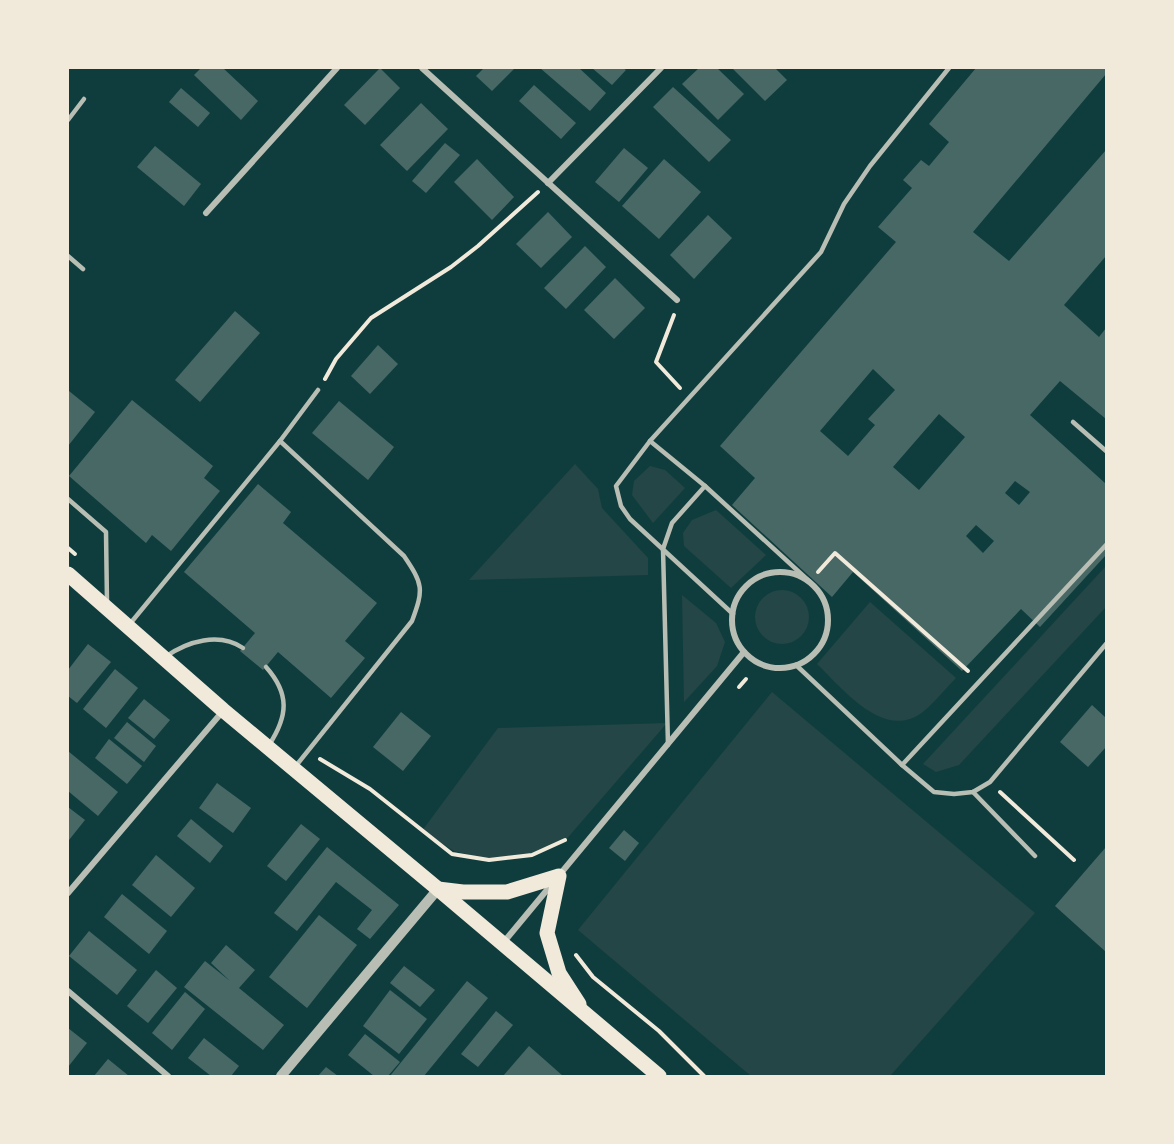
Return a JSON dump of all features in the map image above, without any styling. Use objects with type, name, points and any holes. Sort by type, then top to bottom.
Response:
[{"type":"main road","points":[[68,574],[223,711],[438,889],[656,1076]]},
{"type":"main road","points":[[438,889],[463,892],[507,892],[559,876],[547,933],[560,973],[587,1017]]},
{"type":"street","points":[[206,213],[337,68]]},
{"type":"street","points":[[422,68],[677,300]]},
{"type":"street","points":[[548,183],[661,68]]},
{"type":"street","points":[[783,572],[809,581],[820,592],[826,606],[828,622],[825,637],[818,651],[806,661],[779,668],[766,666],[744,652],[737,640],[733,614],[744,588],[769,573],[783,572]]},
{"type":"street","points":[[503,944],[744,652]]},
{"type":"street","points":[[68,893],[223,711]]},
{"type":"street","points":[[281,1077],[438,889]]},
{"type":"street","points":[[68,991],[168,1077]]},
{"type":"lane","points":[[733,614],[630,519],[621,506],[616,486],[650,441],[688,397],[821,252],[844,204],[870,165],[950,68]]},
{"type":"lane","points":[[68,120],[84,99]]},
{"type":"lane","points":[[68,256],[83,269]]},
{"type":"lane","points":[[128,627],[280,441],[318,390]]},
{"type":"lane","points":[[1073,422],[1107,451]]},
{"type":"lane","points":[[280,441],[404,556],[418,577],[420,598],[412,621],[293,769]]},
{"type":"lane","points":[[650,441],[705,486],[809,581]]},
{"type":"lane","points":[[668,745],[663,549],[672,523],[705,486]]},
{"type":"lane","points":[[68,499],[106,532],[107,608]]},
{"type":"lane","points":[[902,765],[1107,545]]},
{"type":"lane","points":[[162,658],[180,646],[210,639],[232,641],[243,648]]},
{"type":"lane","points":[[796,665],[902,765],[934,792],[954,794],[973,792],[990,782],[1107,644]]},
{"type":"lane","points":[[266,667],[276,679],[282,692],[283,716],[280,728],[267,747]]},
{"type":"lane","points":[[973,792],[1035,856]]},
{"type":"path","points":[[318,390],[336,359],[371,318],[452,267],[548,183]]},
{"type":"path","points":[[677,300],[673,319],[656,362],[688,397]]},
{"type":"path","points":[[68,548],[75,555]]},
{"type":"path","points":[[809,581],[835,553],[980,682]]},
{"type":"path","points":[[738,688],[746,679]]},
{"type":"path","points":[[309,750],[370,789],[452,854],[489,860],[532,855],[564,842],[571,833]]},
{"type":"path","points":[[990,782],[1074,860]]},
{"type":"path","points":[[570,947],[593,977],[659,1031],[704,1077]]},
{"type":"shaded area","points":[[575,464],[598,489],[602,508],[648,558],[648,575],[469,580]]},
{"type":"shaded area","points":[[650,466],[665,470],[685,488],[653,523],[632,495],[634,481]]},
{"type":"shaded area","points":[[716,510],[766,555],[731,588],[684,546],[683,533],[692,520]]},
{"type":"shaded area","points":[[1106,566],[1106,607],[959,765],[936,772],[923,764]]},
{"type":"shaded area","points":[[782,590],[792,592],[801,598],[807,607],[809,617],[807,627],[801,636],[792,642],[782,644],[772,642],[763,636],[757,627],[755,617],[757,607],[763,598],[772,592]]},
{"type":"shaded area","points":[[682,595],[716,623],[725,642],[717,666],[684,702]]},
{"type":"shaded area","points":[[870,602],[956,678],[924,711],[909,719],[894,721],[880,717],[866,709],[817,664]]},
{"type":"shaded area","points":[[772,692],[1035,913],[890,1076],[751,1076],[578,930]]},
{"type":"shaded area","points":[[667,723],[564,842],[532,855],[489,860],[454,851],[422,831],[498,728]]},
{"type":"building","points":[[201,68],[223,68],[258,101],[241,120],[194,75]]},
{"type":"building","points":[[380,68],[400,88],[365,125],[344,105]]},
{"type":"building","points":[[484,68],[515,68],[492,91],[476,76]]},
{"type":"building","points":[[540,68],[579,68],[606,93],[590,111]]},
{"type":"building","points":[[592,68],[623,68],[626,70],[612,85]]},
{"type":"building","points":[[699,68],[717,68],[744,94],[718,120],[682,84]]},
{"type":"building","points":[[732,68],[775,68],[787,80],[765,101]]},
{"type":"building","points":[[976,68],[1106,68],[1106,74],[973,232],[1009,261],[1106,150],[1106,256],[1064,305],[1099,337],[1106,328],[1106,419],[1060,381],[1030,415],[1106,484],[1106,555],[1040,627],[1021,609],[962,671],[853,572],[832,597],[732,505],[755,478],[720,446],[896,242],[878,227],[912,188],[903,180],[921,160],[929,166],[949,142],[929,124]],"holes":[[[873,369],[895,390],[868,419],[875,425],[848,456],[820,431]],[[939,414],[965,437],[919,490],[893,467]],[[1015,481],[1030,492],[1019,505],[1005,493]],[[976,525],[994,541],[983,553],[966,536]]]},
{"type":"building","points":[[534,85],[576,123],[561,139],[519,101]]},
{"type":"building","points":[[673,87],[731,140],[709,162],[653,107]]},
{"type":"building","points":[[181,88],[210,113],[198,127],[169,102]]},
{"type":"building","points":[[421,103],[448,129],[407,171],[380,145]]},
{"type":"building","points":[[445,143],[460,155],[426,193],[412,181]]},
{"type":"building","points":[[155,146],[201,184],[184,206],[137,167]]},
{"type":"building","points":[[624,148],[648,168],[619,202],[595,182]]},
{"type":"building","points":[[477,159],[514,197],[492,220],[454,182]]},
{"type":"building","points":[[664,159],[701,192],[659,239],[622,206]]},
{"type":"building","points":[[548,212],[572,237],[541,268],[516,244]]},
{"type":"building","points":[[708,215],[732,238],[694,279],[670,255]]},
{"type":"building","points":[[585,246],[606,267],[566,309],[544,288]]},
{"type":"building","points":[[615,278],[645,308],[614,339],[584,310]]},
{"type":"building","points":[[235,311],[260,333],[200,402],[175,380]]},
{"type":"building","points":[[378,345],[398,364],[370,394],[351,376]]},
{"type":"building","points":[[68,392],[95,412],[68,446]]},
{"type":"building","points":[[132,400],[213,466],[204,478],[220,491],[171,551],[152,535],[146,543],[69,476]]},
{"type":"building","points":[[339,401],[394,447],[368,480],[312,433]]},
{"type":"building","points":[[258,484],[291,512],[283,523],[377,603],[345,641],[365,658],[331,698],[278,652],[263,670],[240,651],[255,633],[184,572]]},
{"type":"building","points":[[88,644],[111,662],[77,703],[68,696],[68,670]]},
{"type":"building","points":[[115,669],[138,688],[106,728],[83,709]]},
{"type":"building","points":[[144,699],[170,720],[154,739],[128,718]]},
{"type":"building","points":[[1092,705],[1106,718],[1106,747],[1088,767],[1060,742]]},
{"type":"building","points":[[401,712],[431,736],[403,771],[373,747]]},
{"type":"building","points":[[127,722],[156,746],[144,762],[114,738]]},
{"type":"building","points":[[109,739],[142,766],[127,784],[95,758]]},
{"type":"building","points":[[68,751],[118,792],[98,816],[68,791]]},
{"type":"building","points":[[217,783],[251,808],[233,833],[199,808]]},
{"type":"building","points":[[68,807],[85,820],[69,840],[68,839]]},
{"type":"building","points":[[191,819],[223,846],[210,863],[177,836]]},
{"type":"building","points":[[301,824],[320,839],[286,881],[267,866]]},
{"type":"building","points":[[624,830],[639,843],[625,861],[609,848]]},
{"type":"building","points":[[327,847],[399,905],[370,939],[357,929],[372,910],[336,882],[297,931],[274,913]]},
{"type":"building","points":[[1106,847],[1106,952],[1055,906]]},
{"type":"building","points":[[156,855],[195,888],[171,917],[132,885]]},
{"type":"building","points":[[122,894],[167,931],[149,954],[104,917]]},
{"type":"building","points":[[319,915],[357,945],[307,1008],[269,977]]},
{"type":"building","points":[[89,931],[137,970],[117,995],[69,956]]},
{"type":"building","points":[[226,945],[255,970],[239,988],[284,1025],[263,1050],[184,987],[205,961],[230,981],[211,963]]},
{"type":"building","points":[[404,966],[435,990],[420,1007],[390,983]]},
{"type":"building","points":[[156,970],[177,988],[148,1023],[127,1006]]},
{"type":"building","points":[[467,981],[488,998],[424,1076],[390,1076]]},
{"type":"building","points":[[390,990],[427,1019],[399,1054],[363,1026]]},
{"type":"building","points":[[185,992],[205,1009],[172,1050],[152,1033]]},
{"type":"building","points":[[496,1011],[513,1025],[478,1067],[461,1054]]},
{"type":"building","points":[[68,1028],[87,1043],[68,1067]]},
{"type":"building","points":[[365,1034],[400,1062],[388,1076],[374,1076],[348,1055]]},
{"type":"building","points":[[204,1038],[239,1066],[231,1076],[211,1076],[188,1058]]},
{"type":"building","points":[[529,1046],[563,1076],[503,1076]]},
{"type":"building","points":[[108,1059],[129,1076],[94,1076]]},
{"type":"building","points":[[326,1067],[338,1076],[318,1076]]}]
